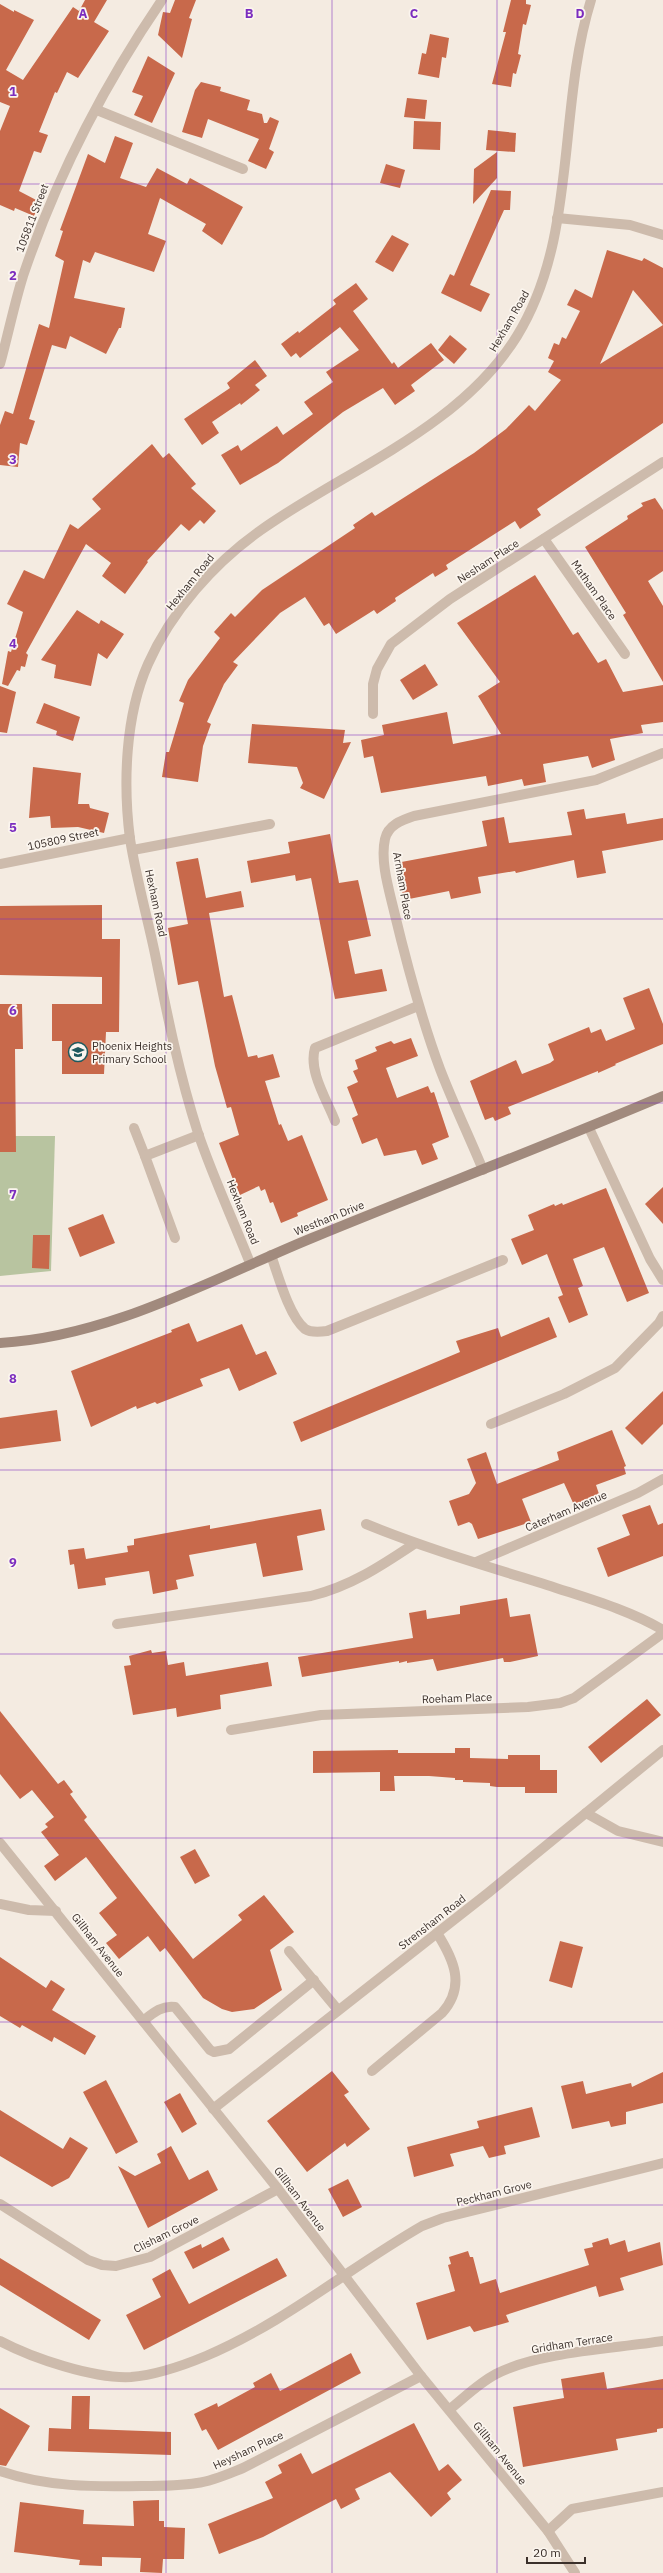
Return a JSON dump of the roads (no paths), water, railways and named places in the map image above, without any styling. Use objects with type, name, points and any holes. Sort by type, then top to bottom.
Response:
[{"type":"street","name":"105811 Street","points":[[0,364],[23,277],[54,192],[77,144],[97,110],[121,63],[162,0]]},
{"type":"street","name":"Hexham Road","points":[[250,1263],[199,1135],[172,1038],[130,838],[126,776],[131,723],[148,665],[178,614],[220,563],[260,530],[416,432],[461,401],[495,369],[518,333],[540,291],[552,251],[574,73],[580,35],[591,0]]},
{"type":"street","points":[[97,110],[244,168]]},
{"type":"street","points":[[557,218],[630,225],[663,235]]},
{"type":"street","name":"Nesham Place","points":[[373,714],[373,684],[377,669],[391,644],[450,599],[663,462]]},
{"type":"street","name":"Matham Place","points":[[544,539],[625,654]]},
{"type":"street","name":"Arnham Place","points":[[483,1170],[440,1070],[418,1006],[388,880],[384,852],[385,838],[391,829],[400,821],[414,816],[596,780],[663,753]]},
{"type":"street","points":[[133,850],[270,824]]},
{"type":"street","name":"105809 Street","points":[[0,864],[130,838]]},
{"type":"street","points":[[335,1121],[316,1073],[312,1057],[316,1048],[418,1006]]},
{"type":"street","name":"Westham Drive","points":[[0,1344],[25,1342],[83,1330],[136,1312],[250,1263],[588,1128],[663,1096]]},
{"type":"street","points":[[134,1128],[174,1238]]},
{"type":"street","points":[[588,1128],[650,1259],[663,1280]]},
{"type":"street","points":[[144,1156],[199,1135]]},
{"type":"street","points":[[271,1255],[294,1315],[306,1330],[315,1332],[327,1331],[503,1260]]},
{"type":"street","points":[[491,1424],[564,1394],[615,1368],[655,1328],[663,1316]]},
{"type":"street","name":"Caterham Avenue","points":[[476,1562],[638,1493],[663,1479]]},
{"type":"street","name":"Roeham Place","points":[[231,1730],[321,1715],[528,1707],[560,1703],[586,1690],[663,1631],[645,1619],[605,1604],[476,1562],[414,1544],[366,1524]]},
{"type":"street","points":[[117,1624],[311,1596],[332,1591],[365,1577],[414,1544]]},
{"type":"street","name":"Strensham Road","points":[[214,2110],[586,1814],[663,1750]]},
{"type":"street","points":[[586,1814],[618,1830],[663,1842]]},
{"type":"street","name":"Gillham Avenue","points":[[0,1842],[278,2189],[421,2376],[450,2409],[548,2531],[575,2573]]},
{"type":"street","points":[[0,1904],[29,1910],[56,1911]]},
{"type":"street","points":[[372,2071],[451,2004],[456,1978],[453,1962],[437,1933]]},
{"type":"street","points":[[289,1951],[338,2010]]},
{"type":"street","points":[[143,2021],[155,2011],[170,2006],[175,2007],[210,2050],[219,2052],[229,2049],[314,1980]]},
{"type":"street","name":"Peckham Grove","points":[[0,2341],[38,2357],[90,2373],[129,2377],[151,2375],[191,2362],[234,2344],[292,2311],[395,2242],[422,2226],[443,2218],[663,2163]]},
{"type":"street","name":"Clisham Grove","points":[[0,2204],[88,2260],[102,2265],[116,2266],[150,2257],[278,2189]]},
{"type":"street","name":"Gridham Terrace","points":[[450,2409],[482,2383],[518,2365],[548,2357],[663,2341]]},
{"type":"street","name":"Heysham Place","points":[[0,2471],[34,2481],[108,2487],[197,2484],[217,2479],[244,2468],[421,2376]]},
{"type":"street","points":[[548,2531],[572,2508],[663,2492]]},
{"type":"place","name":"Phoenix Heights Primary School","points":[[78,1052]]}]
